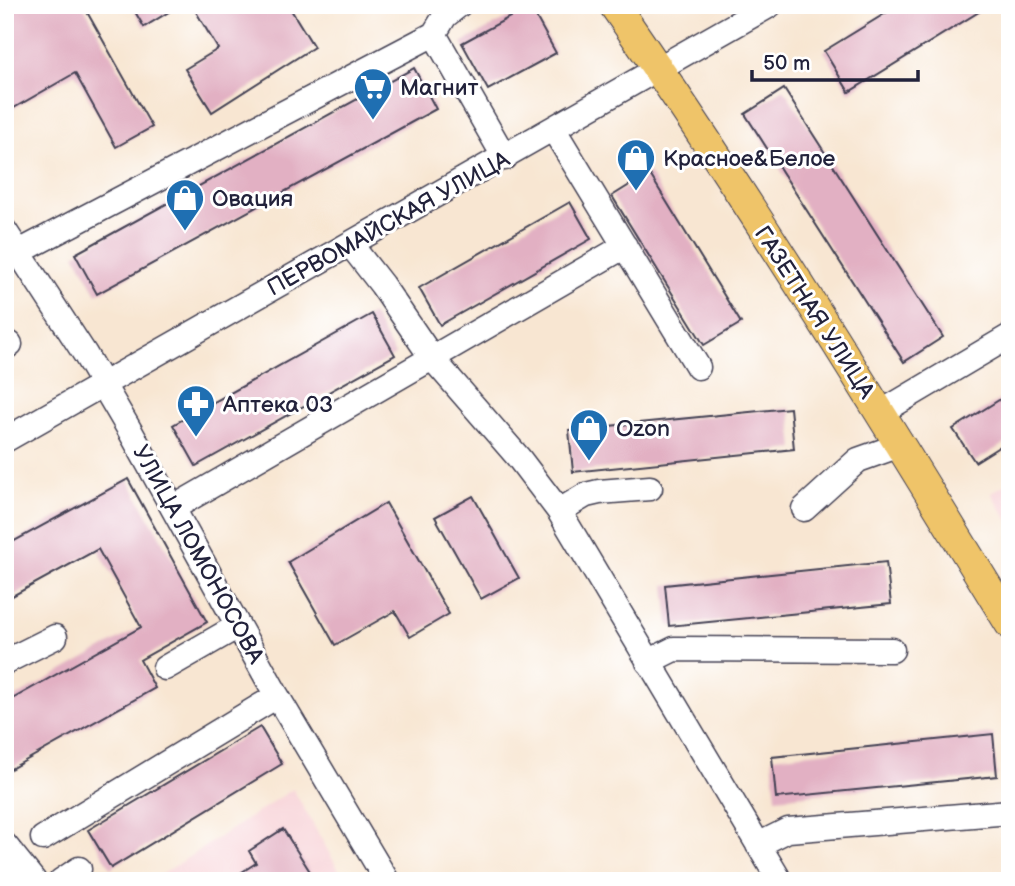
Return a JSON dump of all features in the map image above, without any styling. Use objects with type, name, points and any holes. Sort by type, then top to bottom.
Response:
[{"type":"main road","name":"ГАЗЕТНАЯ УЛИЦА","points":[[614,5],[900,444],[1010,624]]},
{"type":"street","points":[[19,252],[434,34],[445,16],[459,5]]},
{"type":"street","name":"ПЕРВОМАЙСКАЯ УЛИЦА","points":[[5,440],[770,5]]},
{"type":"street","points":[[434,34],[505,158]]},
{"type":"street","points":[[554,130],[698,367]]},
{"type":"street","name":"УЛИЦА ЛОМОНОСОВА","points":[[5,231],[102,384],[277,696],[387,881]]},
{"type":"street","points":[[350,244],[432,358],[518,457],[559,511],[780,881]]},
{"type":"street","points":[[173,508],[625,246]]},
{"type":"street","points":[[880,413],[1010,336]]},
{"type":"street","points":[[804,509],[858,460],[900,444]]},
{"type":"street","points":[[559,511],[586,495],[650,488]]},
{"type":"street","points":[[165,668],[238,626]]},
{"type":"street","points":[[5,662],[55,637]]},
{"type":"street","points":[[649,662],[674,649],[891,650]]},
{"type":"street","points":[[43,838],[277,696]]},
{"type":"street","points":[[758,845],[788,830],[802,828],[1010,812]]},
{"type":"street","points":[[5,845],[34,881]]},
{"type":"shaded area","points":[[1010,481],[1010,523],[991,493]]},
{"type":"shaded area","points":[[293,789],[345,881],[152,881]]},
{"type":"building","points":[[5,5],[83,5],[152,127],[116,147],[75,73],[5,113]]},
{"type":"building","points":[[131,5],[180,5],[144,27]]},
{"type":"building","points":[[192,5],[288,5],[314,47],[212,112],[185,69],[218,49]]},
{"type":"building","points":[[899,5],[990,5],[849,92],[824,51]]},
{"type":"building","points":[[530,6],[556,53],[488,90],[462,43]]},
{"type":"building","points":[[414,68],[436,109],[97,294],[75,254]]},
{"type":"building","points":[[784,89],[943,337],[904,362],[745,114]]},
{"type":"building","points":[[649,173],[741,323],[704,345],[612,196]]},
{"type":"building","points":[[570,202],[591,239],[440,325],[419,288]]},
{"type":"building","points":[[372,314],[395,355],[196,466],[173,425]]},
{"type":"building","points":[[1010,393],[1010,440],[975,462],[953,429]]},
{"type":"building","points":[[790,408],[794,449],[573,472],[569,430]]},
{"type":"building","points":[[128,479],[207,622],[140,660],[155,688],[5,772],[5,703],[141,627],[98,549],[5,600],[5,546]]},
{"type":"building","points":[[473,496],[519,578],[481,599],[435,517]]},
{"type":"building","points":[[386,503],[449,614],[410,637],[395,611],[335,645],[288,562]]},
{"type":"building","points":[[886,562],[891,604],[669,626],[665,585]]},
{"type":"building","points":[[260,727],[282,764],[111,868],[88,830]]},
{"type":"building","points":[[993,734],[997,776],[776,798],[772,757]]},
{"type":"building","points":[[283,829],[316,881],[228,881],[256,863],[249,851]]},
{"type":"place","name":"Магнит","points":[[373,121]]},
{"type":"place","name":"Красное&Белое","points":[[636,192]]},
{"type":"place","name":"Овация","points":[[185,232]]},
{"type":"place","name":"Аптека 03","points":[[196,438]]},
{"type":"place","name":"Ozon","points":[[589,462]]}]
